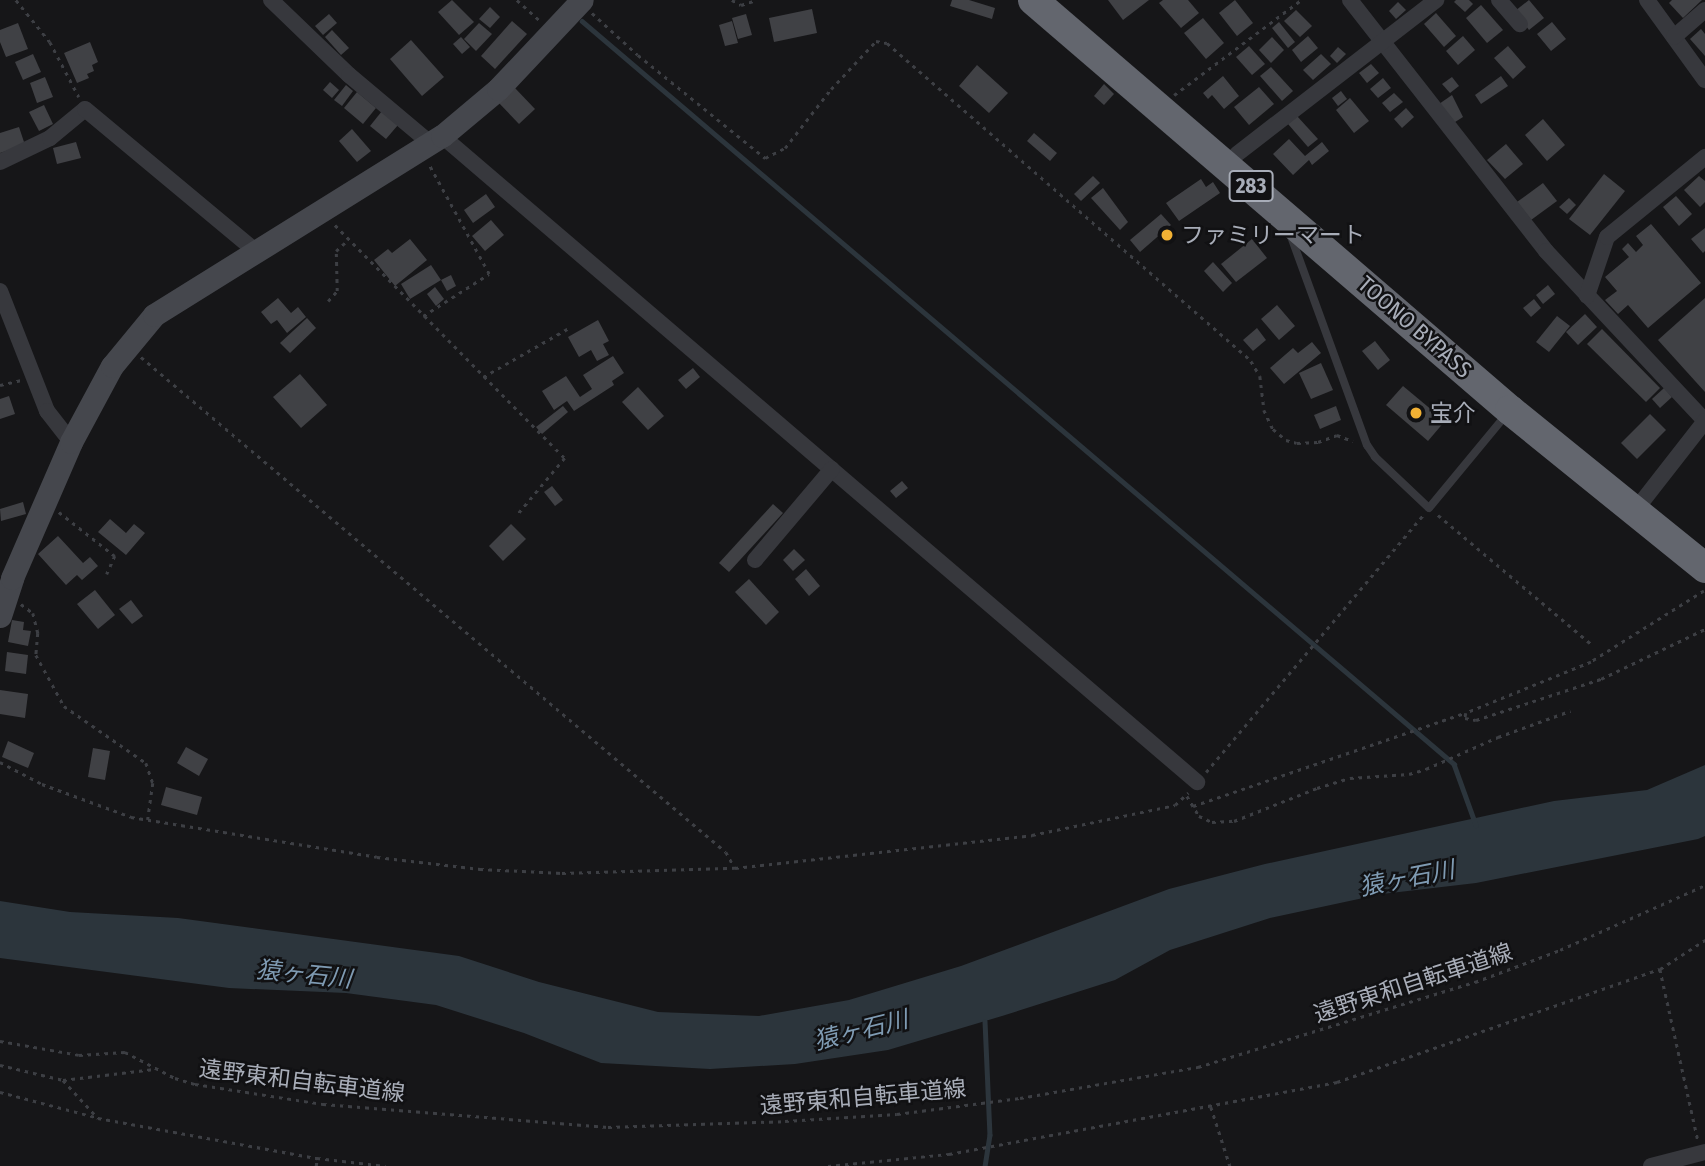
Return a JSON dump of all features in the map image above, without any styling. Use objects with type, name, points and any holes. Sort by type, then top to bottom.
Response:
[{"type":"highway","name":"TOONO BYPASS","points":[[1032,0],[1510,410],[1705,568]]},
{"type":"highway","name":"TOONO BYPASS","points":[[1058,0],[1481,358],[1705,559]]},
{"type":"street","points":[[271,0],[349,75],[832,469],[1197,782]]},
{"type":"street","points":[[1350,0],[1546,251],[1705,421],[1641,503]]},
{"type":"street","points":[[1237,154],[1436,0]]},
{"type":"street","points":[[1499,0],[1520,24]]},
{"type":"street","points":[[1647,0],[1705,80]]},
{"type":"street","points":[[0,616],[7,593],[71,442],[127,345],[155,315],[254,250],[431,143],[498,89],[581,1]]},
{"type":"street","points":[[1674,37],[1705,10]]},
{"type":"street","points":[[0,162],[50,138],[85,109],[254,250]]},
{"type":"street","points":[[1587,296],[1607,237],[1705,157]]},
{"type":"street","points":[[0,291],[47,411],[71,442]]},
{"type":"street","points":[[755,560],[832,469]]},
{"type":"street","points":[[1651,1166],[1703,1157]]},
{"type":"lane","points":[[1293,222],[1287,234],[1367,445],[1429,508],[1510,410]]},
{"type":"path","points":[[16,0],[50,43],[85,109]]},
{"type":"path","points":[[517,0],[552,31]]},
{"type":"path","points":[[732,0],[741,5],[756,0]]},
{"type":"path","points":[[1172,97],[1300,0]]},
{"type":"path","points":[[581,1],[638,55],[765,158],[785,148],[831,89],[876,41],[887,43],[1251,361],[1260,376],[1264,410],[1273,429],[1286,440],[1318,442],[1337,435],[1367,445]]},
{"type":"path","points":[[423,316],[489,274],[431,143]]},
{"type":"path","points":[[320,210],[565,458],[519,513]]},
{"type":"path","points":[[328,301],[337,291],[336,251],[349,240]]},
{"type":"path","points":[[483,377],[567,329]]},
{"type":"path","points":[[127,345],[726,852],[735,868]]},
{"type":"path","points":[[0,385],[34,377]]},
{"type":"path","points":[[45,502],[115,556],[107,574]]},
{"type":"path","points":[[1197,782],[1429,508],[1591,644]]},
{"type":"path","points":[[1193,806],[1466,713],[1591,662],[1705,590]]},
{"type":"path","points":[[7,593],[33,613],[38,633],[36,655],[64,706],[146,764],[153,783],[148,820]]},
{"type":"path","points":[[1466,713],[1468,721],[1476,720],[1601,679],[1705,629]]},
{"type":"path","points":[[0,762],[42,784],[131,817],[239,837],[480,869],[562,873],[735,868],[1032,835],[1175,805],[1186,796],[1199,816],[1212,822],[1234,821],[1350,778],[1409,774],[1426,769],[1498,737],[1570,710]]},
{"type":"path","name":"遠野東和自転車道線","points":[[0,1041],[79,1055],[125,1052],[157,1069],[195,1084],[323,1104],[608,1127],[785,1122],[897,1114],[998,1101],[1198,1067],[1475,982],[1560,950],[1705,885]]},
{"type":"path","points":[[828,1166],[949,1154],[1337,1082],[1660,969],[1705,940]]},
{"type":"path","points":[[1660,969],[1703,1157]]},
{"type":"path","points":[[0,1065],[63,1080],[157,1069]]},
{"type":"path","points":[[63,1080],[97,1118]]},
{"type":"path","points":[[0,1092],[97,1118],[317,1158],[386,1166]]},
{"type":"path","points":[[1210,1107],[1230,1166]]},
{"type":"path","points":[[316,1166],[317,1158]]},
{"type":"water","name":"猿ヶ石川","points":[[1705,765],[1705,836],[1698,839],[1476,883],[1382,894],[1270,918],[1170,950],[1115,980],[1002,1016],[888,1050],[795,1064],[710,1069],[601,1063],[524,1033],[436,1005],[346,993],[229,988],[0,958],[0,901],[70,912],[178,918],[459,956],[539,982],[658,1012],[759,1016],[849,1000],[961,966],[1169,889],[1265,864],[1554,801],[1647,790]]},
{"type":"building","points":[[452,0],[474,22],[459,35],[438,12]]},
{"type":"building","points":[[952,0],[969,0],[995,8],[992,19],[950,6]]},
{"type":"building","points":[[1108,0],[1149,0],[1123,20]]},
{"type":"building","points":[[1163,0],[1188,0],[1199,13],[1181,28],[1159,3]]},
{"type":"building","points":[[1235,0],[1253,23],[1237,36],[1219,13]]},
{"type":"building","points":[[1469,0],[1473,4],[1465,12],[1454,2]]},
{"type":"building","points":[[1529,0],[1544,18],[1529,30],[1515,11]]},
{"type":"building","points":[[1672,0],[1702,0],[1683,18],[1669,3]]},
{"type":"building","points":[[1398,2],[1406,10],[1396,19],[1389,11]]},
{"type":"building","points":[[1481,5],[1503,30],[1487,43],[1466,18]]},
{"type":"building","points":[[490,7],[500,17],[490,28],[479,19]]},
{"type":"building","points":[[812,9],[817,33],[774,42],[769,18]]},
{"type":"building","points":[[1296,10],[1312,26],[1300,37],[1284,21]]},
{"type":"building","points":[[1436,13],[1456,36],[1444,47],[1424,24]]},
{"type":"building","points":[[329,14],[337,23],[323,35],[315,26]]},
{"type":"building","points":[[746,14],[752,35],[738,39],[732,18]]},
{"type":"building","points":[[1203,18],[1224,43],[1206,59],[1184,33]]},
{"type":"building","points":[[512,21],[527,34],[495,69],[481,56]]},
{"type":"building","points":[[732,21],[738,43],[725,46],[719,25]]},
{"type":"building","points":[[1279,22],[1295,42],[1288,48],[1272,28]]},
{"type":"building","points":[[1552,22],[1566,39],[1551,51],[1537,34]]},
{"type":"building","points":[[18,23],[28,49],[6,57],[0,42],[0,30]]},
{"type":"building","points":[[479,23],[492,34],[476,51],[464,39]]},
{"type":"building","points":[[1701,29],[1705,34],[1705,56],[1690,39]]},
{"type":"building","points":[[332,30],[349,48],[341,55],[325,37]]},
{"type":"building","points":[[1308,36],[1318,48],[1301,62],[1292,50]]},
{"type":"building","points":[[1463,36],[1475,50],[1458,65],[1446,51]]},
{"type":"building","points":[[461,37],[470,47],[462,54],[453,44]]},
{"type":"building","points":[[1272,37],[1284,50],[1271,63],[1259,50]]},
{"type":"building","points":[[411,40],[444,77],[422,96],[390,59]]},
{"type":"building","points":[[90,42],[98,62],[92,65],[94,71],[87,74],[89,78],[77,83],[64,53]]},
{"type":"building","points":[[1249,46],[1265,64],[1252,75],[1236,57]]},
{"type":"building","points":[[1508,46],[1526,67],[1513,79],[1494,58]]},
{"type":"building","points":[[1338,47],[1346,54],[1337,63],[1330,56]]},
{"type":"building","points":[[33,54],[41,72],[23,80],[15,62]]},
{"type":"building","points":[[1321,54],[1331,64],[1313,80],[1303,70]]},
{"type":"building","points":[[1371,64],[1379,73],[1367,83],[1359,73]]},
{"type":"building","points":[[977,65],[1008,93],[989,113],[959,86]]},
{"type":"building","points":[[1271,67],[1293,91],[1282,101],[1260,76]]},
{"type":"building","points":[[1223,76],[1239,96],[1224,109],[1212,95],[1208,99],[1203,93]]},
{"type":"building","points":[[1501,76],[1508,86],[1481,104],[1475,95]]},
{"type":"building","points":[[45,77],[53,97],[37,103],[30,83]]},
{"type":"building","points":[[1452,77],[1459,86],[1450,93],[1442,84]]},
{"type":"building","points":[[1383,78],[1391,88],[1378,98],[1370,89]]},
{"type":"building","points":[[330,82],[339,90],[332,98],[323,90]]},
{"type":"building","points":[[1104,84],[1114,94],[1104,105],[1094,96]]},
{"type":"building","points":[[346,85],[353,91],[342,106],[334,100]]},
{"type":"building","points":[[514,87],[535,109],[519,124],[498,102]]},
{"type":"building","points":[[1259,87],[1274,104],[1249,125],[1234,107]]},
{"type":"building","points":[[1341,91],[1347,99],[1338,106],[1332,98]]},
{"type":"building","points":[[357,92],[376,108],[363,124],[344,108]]},
{"type":"building","points":[[1394,93],[1403,102],[1390,112],[1382,103]]},
{"type":"building","points":[[1452,95],[1463,117],[1452,124],[1439,104]]},
{"type":"building","points":[[1350,98],[1369,121],[1354,133],[1336,110]]},
{"type":"building","points":[[44,105],[53,124],[39,131],[29,112]]},
{"type":"building","points":[[1406,108],[1414,117],[1402,128],[1394,119]]},
{"type":"building","points":[[382,111],[398,125],[386,139],[370,126]]},
{"type":"building","points":[[1297,116],[1318,139],[1308,147],[1288,124]]},
{"type":"building","points":[[1543,119],[1565,145],[1547,161],[1525,135]]},
{"type":"building","points":[[19,127],[25,145],[0,153],[0,133]]},
{"type":"building","points":[[352,129],[371,151],[357,162],[339,141]]},
{"type":"building","points":[[1034,133],[1057,153],[1050,161],[1027,141]]},
{"type":"building","points":[[1289,139],[1305,156],[1322,142],[1329,151],[1312,165],[1309,160],[1293,175],[1273,154]]},
{"type":"building","points":[[76,142],[81,158],[57,164],[53,148]]},
{"type":"building","points":[[1506,144],[1523,164],[1505,179],[1487,160]]},
{"type":"building","points":[[1604,174],[1625,191],[1590,235],[1569,219]]},
{"type":"building","points":[[1093,176],[1100,183],[1081,201],[1074,194]]},
{"type":"building","points":[[1699,176],[1705,181],[1705,202],[1700,207],[1684,190]]},
{"type":"building","points":[[1201,179],[1206,187],[1213,182],[1220,193],[1179,221],[1166,203]]},
{"type":"building","points":[[1543,183],[1557,201],[1531,220],[1517,202]]},
{"type":"building","points":[[1103,188],[1128,222],[1120,230],[1091,198]]},
{"type":"building","points":[[486,194],[495,207],[473,223],[464,210]]},
{"type":"building","points":[[1676,196],[1692,214],[1679,226],[1663,207]]},
{"type":"building","points":[[1569,198],[1576,205],[1567,214],[1559,207]]},
{"type":"building","points":[[1161,214],[1171,225],[1140,252],[1130,240]]},
{"type":"building","points":[[491,220],[504,235],[485,251],[472,236]]},
{"type":"building","points":[[1651,224],[1701,283],[1648,328],[1628,305],[1618,314],[1605,300],[1617,291],[1605,277],[1629,257],[1622,249],[1628,243],[1636,252],[1643,245],[1636,236]]},
{"type":"building","points":[[1705,228],[1705,251],[1703,253],[1691,239]]},
{"type":"building","points":[[410,239],[427,260],[395,286],[374,260],[388,249],[392,253]]},
{"type":"building","points":[[1252,239],[1267,258],[1236,282],[1221,264]]},
{"type":"building","points":[[1213,262],[1232,283],[1223,292],[1204,271]]},
{"type":"building","points":[[431,265],[441,280],[410,299],[401,284]]},
{"type":"building","points":[[451,275],[456,286],[447,291],[441,280]]},
{"type":"building","points":[[1548,285],[1555,294],[1543,304],[1536,295]]},
{"type":"building","points":[[435,287],[444,299],[436,306],[427,294]]},
{"type":"building","points":[[278,298],[291,313],[298,307],[306,317],[287,333],[277,320],[271,324],[261,312]]},
{"type":"building","points":[[1705,298],[1705,392],[1658,340]]},
{"type":"building","points":[[1534,299],[1541,308],[1531,317],[1523,308]]},
{"type":"building","points":[[1277,305],[1295,326],[1279,340],[1261,319]]},
{"type":"building","points":[[1585,314],[1597,327],[1578,345],[1566,332]]},
{"type":"building","points":[[1557,316],[1570,326],[1549,352],[1536,342]]},
{"type":"building","points":[[307,318],[316,328],[290,353],[280,343]]},
{"type":"building","points":[[598,320],[609,341],[603,344],[609,355],[597,361],[591,350],[579,357],[568,337]]},
{"type":"building","points":[[1257,328],[1266,340],[1253,351],[1243,340]]},
{"type":"building","points":[[1602,329],[1660,388],[1646,402],[1587,344]]},
{"type":"building","points":[[1375,341],[1390,360],[1378,370],[1362,351]]},
{"type":"building","points":[[1312,342],[1321,353],[1284,384],[1270,368],[1293,348],[1298,353]]},
{"type":"building","points":[[613,356],[624,373],[612,381],[614,385],[574,411],[567,401],[554,410],[542,391],[566,376],[580,397],[592,389],[583,375]]},
{"type":"building","points":[[1321,363],[1333,390],[1311,399],[1299,373]]},
{"type":"building","points":[[693,368],[700,377],[686,389],[678,380]]},
{"type":"building","points":[[300,374],[327,405],[301,428],[273,397]]},
{"type":"building","name":"宝介","points":[[1403,386],[1445,421],[1428,441],[1386,405]]},
{"type":"building","points":[[638,387],[664,416],[648,430],[622,402]]},
{"type":"building","points":[[1664,388],[1672,397],[1660,408],[1652,399]]},
{"type":"building","points":[[9,396],[15,414],[0,419],[0,399]]},
{"type":"building","points":[[563,406],[568,412],[542,434],[536,427]]},
{"type":"building","points":[[1336,406],[1341,420],[1320,429],[1314,415]]},
{"type":"building","points":[[1650,414],[1666,430],[1637,459],[1621,443]]},
{"type":"building","points":[[902,481],[908,488],[896,498],[890,491]]},
{"type":"building","points":[[552,486],[563,500],[555,506],[544,492]]},
{"type":"building","points":[[23,502],[26,514],[1,521],[0,509]]},
{"type":"building","points":[[773,504],[783,513],[729,572],[719,563]]},
{"type":"building","points":[[110,519],[126,533],[134,524],[145,533],[126,555],[98,532]]},
{"type":"building","points":[[511,524],[526,539],[503,561],[489,546]]},
{"type":"building","points":[[58,536],[83,563],[90,557],[98,566],[82,580],[77,575],[66,585],[38,554]]},
{"type":"building","points":[[794,549],[805,560],[793,571],[783,560]]},
{"type":"building","points":[[806,569],[820,586],[809,596],[795,579]]},
{"type":"building","points":[[749,579],[779,612],[766,625],[735,592]]},
{"type":"building","points":[[95,590],[115,615],[98,629],[77,604]]},
{"type":"building","points":[[131,600],[143,616],[132,624],[119,609]]},
{"type":"building","points":[[12,620],[24,622],[23,630],[31,631],[28,646],[8,642]]},
{"type":"building","points":[[7,652],[28,655],[26,674],[5,671]]},
{"type":"building","points":[[0,690],[28,694],[25,718],[0,714]]},
{"type":"building","points":[[8,741],[34,753],[28,768],[2,757]]},
{"type":"building","points":[[186,747],[208,759],[199,776],[177,763]]},
{"type":"building","points":[[93,748],[110,751],[105,780],[88,777]]},
{"type":"building","points":[[166,787],[202,797],[197,815],[161,805]]},
{"type":"waterway","points":[[582,21],[1454,764],[1476,825]]},
{"type":"waterway","points":[[985,1021],[990,1135],[985,1166]]},
{"type":"place","name":"ファミリーマート","points":[[1167,235]]},
{"type":"place","name":"宝介","points":[[1416,413]]}]
